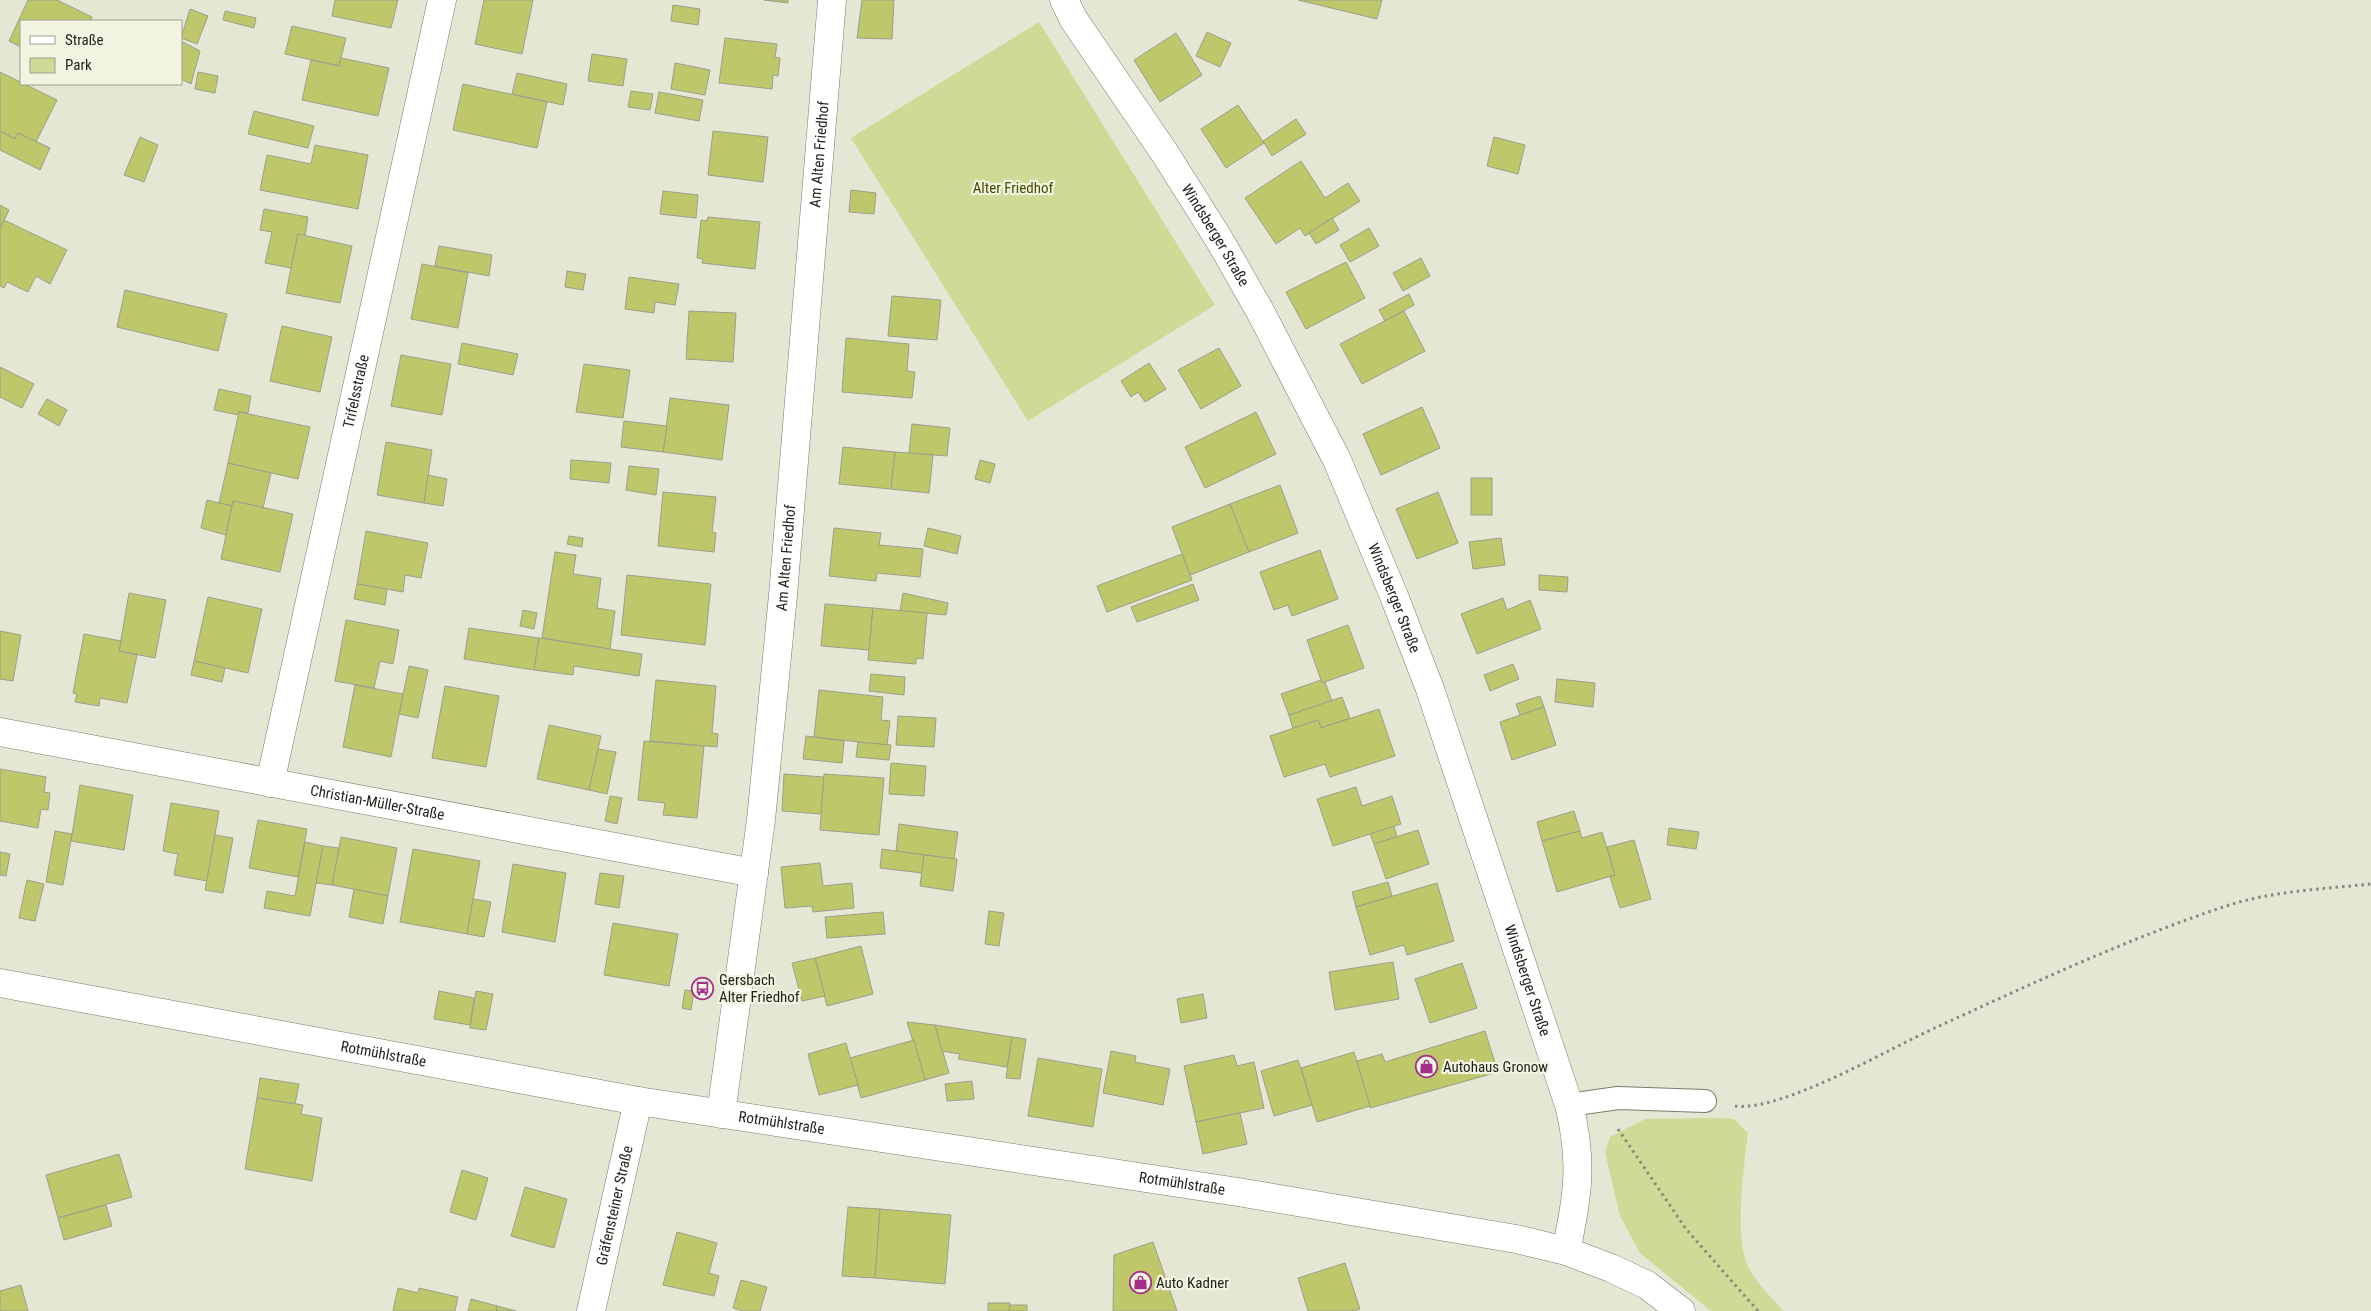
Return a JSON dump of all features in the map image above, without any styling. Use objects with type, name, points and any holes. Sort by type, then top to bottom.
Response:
[{"type":"street","name":"Trifelsstraße","points":[[270,783],[442,0]]},
{"type":"street","name":"Am Alten Friedhof","points":[[721,1114],[754,873],[784,576],[832,0]]},
{"type":"street","name":"Windsberger Straße","points":[[1064,0],[1074,20],[1166,154],[1220,241],[1260,311],[1337,460],[1391,588],[1430,689],[1581,1102],[1578,1154],[1579,1179],[1566,1251]]},
{"type":"street","name":"Christian-Müller-Straße","points":[[0,732],[754,873]]},
{"type":"street","name":"Rotmühlstraße","points":[[0,983],[638,1102],[1297,1202],[1516,1239],[1566,1251],[1611,1268],[1647,1285],[1681,1311]]},
{"type":"street","name":"Gräfensteiner Straße","points":[[591,1311],[638,1102]]},
{"type":"lane","points":[[1581,1102],[1618,1098],[1705,1102]]},
{"type":"path","points":[[1705,1102],[1740,1106],[1760,1105],[1807,1090],[1995,1001],[2141,938],[2227,906],[2278,894],[2371,884]]},
{"type":"path","points":[[1581,1102],[1618,1129],[1686,1229],[1758,1311]]},
{"type":"green space","name":"Alter Friedhof","points":[[1039,22],[1215,305],[1028,421],[851,138]]},
{"type":"green space","points":[[1645,1119],[1734,1119],[1748,1133],[1741,1201],[1744,1253],[1748,1266],[1755,1278],[1784,1311],[1711,1311],[1640,1253],[1620,1216],[1605,1152],[1610,1137]]},
{"type":"building","points":[[28,0],[57,0],[92,17],[90,20],[20,20],[20,46],[9,41]]},
{"type":"building","points":[[335,0],[398,0],[391,28],[332,16]]},
{"type":"building","points":[[484,0],[533,0],[522,54],[475,44]]},
{"type":"building","points":[[764,0],[788,0],[788,3]]},
{"type":"building","points":[[862,0],[894,0],[892,39],[857,38]]},
{"type":"building","points":[[1298,0],[1382,0],[1377,19]]},
{"type":"building","points":[[673,5],[700,9],[698,25],[671,21]]},
{"type":"building","points":[[190,9],[208,16],[197,44],[182,38]]},
{"type":"building","points":[[225,11],[256,18],[254,28],[223,20]]},
{"type":"building","points":[[292,26],[346,38],[339,66],[285,54]]},
{"type":"building","points":[[1207,32],[1231,43],[1220,67],[1196,56]]},
{"type":"building","points":[[1176,33],[1202,75],[1160,102],[1134,60]]},
{"type":"building","points":[[725,38],[777,44],[775,57],[780,58],[778,76],[773,75],[772,89],[719,83]]},
{"type":"building","points":[[182,42],[200,51],[191,84],[182,80]]},
{"type":"building","points":[[592,54],[627,59],[623,86],[588,81]]},
{"type":"building","points":[[341,58],[389,68],[378,116],[302,100],[311,60],[339,66]]},
{"type":"building","points":[[675,63],[710,70],[705,95],[671,89]]},
{"type":"building","points":[[0,72],[20,82],[20,85],[26,85],[57,100],[36,142],[18,133],[15,139],[0,131]]},
{"type":"building","points":[[198,72],[218,76],[215,93],[195,89]]},
{"type":"building","points":[[517,73],[567,84],[563,105],[512,94]]},
{"type":"building","points":[[463,84],[547,102],[537,148],[453,130]]},
{"type":"building","points":[[631,91],[653,94],[650,110],[628,107]]},
{"type":"building","points":[[659,92],[703,100],[699,121],[655,113]]},
{"type":"building","points":[[1238,105],[1264,143],[1226,168],[1201,129]]},
{"type":"building","points":[[254,111],[314,126],[308,148],[248,134]]},
{"type":"building","points":[[1296,119],[1306,134],[1272,156],[1263,141]]},
{"type":"building","points":[[0,131],[15,139],[18,133],[50,148],[40,170],[0,150]]},
{"type":"building","points":[[713,131],[768,137],[763,182],[708,175]]},
{"type":"building","points":[[140,137],[158,145],[144,182],[124,175]]},
{"type":"building","points":[[1494,137],[1525,145],[1518,174],[1487,166]]},
{"type":"building","points":[[315,145],[368,155],[358,209],[260,190],[267,155],[311,164]]},
{"type":"building","points":[[1301,161],[1325,198],[1348,183],[1360,201],[1305,236],[1300,228],[1276,244],[1245,198]]},
{"type":"building","points":[[851,190],[876,193],[874,214],[849,212]]},
{"type":"building","points":[[663,191],[698,195],[696,218],[660,214]]},
{"type":"building","points":[[0,205],[9,210],[0,229]]},
{"type":"building","points":[[264,209],[308,217],[305,236],[298,234],[291,268],[265,263],[272,232],[260,230]]},
{"type":"building","points":[[708,217],[760,222],[755,269],[702,263],[703,259],[697,258],[701,220],[707,221]]},
{"type":"building","points":[[1332,218],[1339,230],[1316,244],[1309,233]]},
{"type":"building","points":[[4,220],[67,250],[50,284],[36,276],[28,292],[7,282],[4,288],[0,286],[0,229]]},
{"type":"building","points":[[1369,228],[1379,246],[1350,262],[1340,245]]},
{"type":"building","points":[[298,234],[352,246],[340,303],[286,293]]},
{"type":"building","points":[[439,246],[492,255],[489,276],[435,266]]},
{"type":"building","points":[[1421,258],[1430,276],[1403,291],[1393,273]]},
{"type":"building","points":[[1346,262],[1365,298],[1306,329],[1286,292]]},
{"type":"building","points":[[422,264],[468,273],[458,328],[411,319]]},
{"type":"building","points":[[567,271],[586,274],[583,290],[565,287]]},
{"type":"building","points":[[629,277],[679,284],[675,305],[655,302],[654,313],[625,309]]},
{"type":"building","points":[[125,290],[227,314],[218,351],[117,327]]},
{"type":"building","points":[[1409,294],[1414,305],[1385,321],[1379,310]]},
{"type":"building","points":[[892,296],[941,300],[937,340],[888,336]]},
{"type":"building","points":[[689,311],[736,313],[733,362],[686,359]]},
{"type":"building","points":[[1404,311],[1425,351],[1362,384],[1340,344]]},
{"type":"building","points":[[282,326],[332,337],[320,392],[270,381]]},
{"type":"building","points":[[846,338],[909,344],[907,371],[915,372],[912,398],[842,392]]},
{"type":"building","points":[[462,343],[518,354],[513,375],[458,364]]},
{"type":"building","points":[[1219,348],[1241,386],[1201,409],[1178,370]]},
{"type":"building","points":[[401,355],[451,364],[442,415],[391,406]]},
{"type":"building","points":[[1149,363],[1166,389],[1145,402],[1138,392],[1131,397],[1121,381]]},
{"type":"building","points":[[584,364],[630,370],[623,418],[576,412]]},
{"type":"building","points":[[0,367],[34,384],[22,408],[0,397]]},
{"type":"building","points":[[219,389],[251,396],[248,413],[239,412],[239,415],[214,410]]},
{"type":"building","points":[[670,398],[729,405],[722,460],[663,452]]},
{"type":"building","points":[[47,399],[67,410],[59,426],[38,414]]},
{"type":"building","points":[[1422,407],[1440,448],[1381,475],[1363,434]]},
{"type":"building","points":[[239,412],[310,427],[298,479],[228,463]]},
{"type":"building","points":[[1256,412],[1276,454],[1205,488],[1185,447]]},
{"type":"building","points":[[624,421],[667,426],[663,452],[621,447]]},
{"type":"building","points":[[912,424],[950,428],[947,456],[909,453]]},
{"type":"building","points":[[386,442],[432,450],[424,503],[377,495]]},
{"type":"building","points":[[843,447],[895,452],[891,489],[839,484]]},
{"type":"building","points":[[895,452],[933,455],[929,493],[891,489]]},
{"type":"building","points":[[571,460],[611,463],[609,483],[570,479]]},
{"type":"building","points":[[980,460],[995,464],[990,483],[975,479]]},
{"type":"building","points":[[228,463],[271,473],[263,508],[233,501],[232,506],[219,503]]},
{"type":"building","points":[[629,466],[659,469],[656,495],[626,490]]},
{"type":"building","points":[[428,475],[447,479],[443,506],[424,503]]},
{"type":"building","points":[[1471,478],[1492,478],[1492,515],[1471,515]]},
{"type":"building","points":[[1280,485],[1298,533],[1249,552],[1230,504]]},
{"type":"building","points":[[663,492],[716,497],[712,532],[716,533],[714,552],[658,546]]},
{"type":"building","points":[[1438,492],[1458,543],[1417,559],[1396,509]]},
{"type":"building","points":[[207,500],[232,506],[226,535],[201,528]]},
{"type":"building","points":[[233,501],[293,514],[280,572],[221,559]]},
{"type":"building","points":[[1230,504],[1249,552],[1190,575],[1172,527]]},
{"type":"building","points":[[834,528],[881,533],[879,545],[923,549],[920,577],[877,573],[876,581],[829,576]]},
{"type":"building","points":[[928,528],[961,536],[957,554],[924,546]]},
{"type":"building","points":[[366,531],[428,543],[421,578],[405,575],[403,592],[357,584]]},
{"type":"building","points":[[569,536],[583,538],[582,547],[567,544]]},
{"type":"building","points":[[1501,538],[1505,565],[1473,569],[1469,542]]},
{"type":"building","points":[[1320,550],[1338,599],[1292,616],[1288,605],[1274,610],[1260,572]]},
{"type":"building","points":[[555,552],[576,555],[573,574],[601,578],[597,608],[615,611],[610,649],[542,638]]},
{"type":"building","points":[[1182,554],[1192,580],[1107,612],[1097,586]]},
{"type":"building","points":[[627,575],[711,584],[705,645],[621,635]]},
{"type":"building","points":[[1539,575],[1568,577],[1567,592],[1539,590]]},
{"type":"building","points":[[357,584],[387,589],[385,605],[354,599]]},
{"type":"building","points":[[1193,584],[1199,600],[1137,622],[1131,607]]},
{"type":"building","points":[[129,593],[166,600],[155,658],[119,651]]},
{"type":"building","points":[[903,593],[948,603],[946,615],[900,611]]},
{"type":"building","points":[[208,597],[262,609],[248,673],[194,661]]},
{"type":"building","points":[[1503,598],[1507,610],[1530,600],[1541,629],[1477,654],[1461,614]]},
{"type":"building","points":[[825,604],[873,608],[869,650],[821,646]]},
{"type":"building","points":[[873,608],[927,613],[923,659],[916,658],[916,664],[868,660]]},
{"type":"building","points":[[523,610],[537,613],[534,629],[520,626]]},
{"type":"building","points":[[346,620],[399,630],[393,664],[380,661],[374,688],[335,681]]},
{"type":"building","points":[[1348,625],[1364,668],[1322,683],[1307,640]]},
{"type":"building","points":[[469,628],[539,638],[534,670],[464,659]]},
{"type":"building","points":[[0,631],[21,635],[13,681],[0,679]]},
{"type":"building","points":[[84,634],[121,641],[119,651],[137,655],[127,703],[100,698],[99,706],[75,702],[77,694],[73,693]]},
{"type":"building","points":[[539,638],[642,654],[639,676],[574,666],[573,675],[534,670]]},
{"type":"building","points":[[194,661],[225,668],[222,682],[191,675]]},
{"type":"building","points":[[1513,664],[1519,679],[1490,691],[1484,675]]},
{"type":"building","points":[[409,666],[428,670],[418,718],[399,714]]},
{"type":"building","points":[[871,674],[905,677],[904,695],[869,691]]},
{"type":"building","points":[[1557,679],[1595,683],[1593,707],[1555,702]]},
{"type":"building","points":[[656,680],[716,686],[712,733],[718,734],[717,747],[650,741]]},
{"type":"building","points":[[1321,680],[1322,683],[1325,682],[1332,701],[1289,715],[1281,694]]},
{"type":"building","points":[[355,685],[403,694],[391,757],[343,747]]},
{"type":"building","points":[[445,686],[499,696],[486,767],[432,758]]},
{"type":"building","points":[[819,690],[883,697],[881,720],[890,721],[887,745],[814,737]]},
{"type":"building","points":[[1540,696],[1544,707],[1520,715],[1516,704]]},
{"type":"building","points":[[1342,697],[1350,718],[1321,728],[1318,720],[1293,729],[1289,715]]},
{"type":"building","points":[[1544,707],[1556,745],[1512,760],[1500,722]]},
{"type":"building","points":[[1379,709],[1395,756],[1330,777],[1325,764],[1284,777],[1270,736],[1318,720],[1321,728]]},
{"type":"building","points":[[898,716],[936,718],[934,747],[896,745]]},
{"type":"building","points":[[549,725],[601,736],[589,790],[537,779]]},
{"type":"building","points":[[806,736],[844,741],[842,763],[803,759]]},
{"type":"building","points":[[644,741],[704,746],[697,818],[663,815],[665,803],[638,800]]},
{"type":"building","points":[[858,742],[891,745],[889,760],[856,757]]},
{"type":"building","points":[[598,749],[616,752],[607,794],[589,790]]},
{"type":"building","points":[[891,763],[926,766],[924,796],[889,794]]},
{"type":"building","points":[[0,769],[46,777],[44,792],[50,793],[48,810],[41,809],[38,828],[0,821]]},
{"type":"building","points":[[784,774],[824,777],[821,814],[782,811]]},
{"type":"building","points":[[824,774],[884,778],[879,835],[820,830]]},
{"type":"building","points":[[80,785],[133,795],[124,850],[71,841]]},
{"type":"building","points":[[1356,787],[1362,806],[1392,796],[1401,824],[1333,846],[1317,799]]},
{"type":"building","points":[[610,796],[622,798],[617,824],[605,821]]},
{"type":"building","points":[[171,803],[219,811],[207,881],[174,875],[178,854],[163,851]]},
{"type":"building","points":[[1574,811],[1580,831],[1542,841],[1537,822]]},
{"type":"building","points":[[258,820],[307,829],[298,877],[249,868]]},
{"type":"building","points":[[899,824],[958,832],[954,859],[896,851]]},
{"type":"building","points":[[1394,826],[1397,837],[1374,844],[1370,834]]},
{"type":"building","points":[[1669,828],[1699,832],[1696,849],[1667,845]]},
{"type":"building","points":[[1418,830],[1429,864],[1386,879],[1374,844]]},
{"type":"building","points":[[55,831],[72,834],[63,885],[46,882]]},
{"type":"building","points":[[1580,831],[1582,838],[1602,832],[1615,875],[1557,892],[1542,841]]},
{"type":"building","points":[[215,835],[233,838],[223,893],[205,890]]},
{"type":"building","points":[[341,837],[397,848],[388,896],[332,885]]},
{"type":"building","points":[[1634,840],[1651,899],[1620,908],[1610,877],[1615,875],[1607,847]]},
{"type":"building","points":[[305,842],[323,846],[310,916],[264,908],[267,891],[295,896]]},
{"type":"building","points":[[323,846],[339,848],[332,885],[316,883]]},
{"type":"building","points":[[413,849],[480,861],[467,934],[400,922]]},
{"type":"building","points":[[882,849],[924,855],[922,873],[880,868]]},
{"type":"building","points":[[0,852],[10,854],[6,876],[0,875]]},
{"type":"building","points":[[924,855],[957,859],[953,891],[920,886]]},
{"type":"building","points":[[820,863],[823,886],[852,883],[854,908],[813,912],[812,906],[785,908],[781,867]]},
{"type":"building","points":[[513,864],[566,873],[555,942],[502,932]]},
{"type":"building","points":[[600,873],[624,876],[619,908],[595,904]]},
{"type":"building","points":[[27,880],[44,884],[35,921],[19,918]]},
{"type":"building","points":[[1388,882],[1392,896],[1356,907],[1352,892]]},
{"type":"building","points":[[1437,883],[1454,941],[1407,955],[1404,945],[1370,955],[1356,907]]},
{"type":"building","points":[[354,889],[388,896],[383,924],[349,917]]},
{"type":"building","points":[[473,899],[491,902],[484,937],[467,934]]},
{"type":"building","points":[[989,911],[1004,913],[999,946],[985,944]]},
{"type":"building","points":[[883,912],[885,934],[827,938],[825,917]]},
{"type":"building","points":[[613,923],[678,934],[669,986],[604,975]]},
{"type":"building","points":[[861,946],[873,994],[827,1006],[815,958]]},
{"type":"building","points":[[815,958],[825,996],[802,1001],[792,963]]},
{"type":"building","points":[[1393,962],[1399,999],[1335,1010],[1329,972]]},
{"type":"building","points":[[1462,963],[1477,1008],[1430,1023],[1415,979]]},
{"type":"building","points":[[685,990],[694,991],[691,1010],[682,1008]]},
{"type":"building","points":[[439,991],[474,998],[470,1025],[434,1019]]},
{"type":"building","points":[[476,991],[493,994],[486,1030],[470,1028]]},
{"type":"building","points":[[1203,994],[1207,1018],[1181,1023],[1177,999]]},
{"type":"building","points":[[907,1022],[935,1025],[949,1073],[925,1080]]},
{"type":"building","points":[[935,1025],[1012,1037],[1007,1067],[958,1059],[960,1054],[942,1051]]},
{"type":"building","name":"Autohaus Gronow","points":[[1485,1031],[1498,1072],[1370,1108],[1357,1061],[1382,1054],[1385,1062]]},
{"type":"building","points":[[1012,1037],[1026,1039],[1020,1079],[1006,1078]]},
{"type":"building","points":[[914,1040],[925,1080],[861,1098],[850,1058]]},
{"type":"building","points":[[846,1043],[858,1085],[819,1095],[808,1054]]},
{"type":"building","points":[[1111,1051],[1136,1056],[1135,1062],[1170,1069],[1163,1105],[1103,1093]]},
{"type":"building","points":[[1354,1052],[1370,1106],[1317,1122],[1301,1068]]},
{"type":"building","points":[[1234,1055],[1237,1066],[1254,1062],[1264,1108],[1196,1122],[1184,1066]]},
{"type":"building","points":[[1038,1058],[1102,1069],[1093,1127],[1028,1116]]},
{"type":"building","points":[[1298,1060],[1312,1105],[1274,1116],[1261,1071]]},
{"type":"building","points":[[260,1078],[299,1084],[295,1104],[257,1098]]},
{"type":"building","points":[[972,1081],[974,1099],[947,1101],[945,1084]]},
{"type":"building","points":[[257,1098],[303,1105],[301,1114],[322,1118],[312,1181],[245,1169]]},
{"type":"building","points":[[1240,1113],[1247,1144],[1203,1154],[1196,1122]]},
{"type":"building","points":[[119,1154],[132,1197],[58,1218],[46,1175]]},
{"type":"building","points":[[462,1170],[488,1178],[476,1220],[450,1212]]},
{"type":"building","points":[[525,1187],[567,1199],[554,1248],[511,1236]]},
{"type":"building","points":[[106,1205],[112,1226],[64,1240],[58,1218]]},
{"type":"building","points":[[848,1207],[880,1209],[875,1278],[842,1276]]},
{"type":"building","points":[[880,1209],[951,1215],[945,1284],[875,1278]]},
{"type":"building","points":[[677,1232],[717,1243],[709,1273],[719,1276],[714,1296],[663,1285]]},
{"type":"building","name":"Auto Kadner","points":[[1153,1242],[1177,1311],[1113,1311],[1114,1255]]},
{"type":"building","points":[[1345,1263],[1360,1309],[1353,1311],[1308,1311],[1298,1278]]},
{"type":"building","points":[[741,1280],[767,1287],[760,1311],[743,1311],[733,1308]]},
{"type":"building","points":[[21,1285],[28,1311],[0,1311],[0,1291]]},
{"type":"building","points":[[398,1288],[418,1293],[419,1288],[458,1297],[455,1311],[393,1311]]},
{"type":"building","points":[[471,1299],[497,1306],[496,1311],[468,1311]]},
{"type":"building","points":[[988,1303],[1010,1303],[1009,1311],[988,1311]]},
{"type":"building","points":[[1010,1305],[1027,1305],[1027,1311],[1009,1311]]},
{"type":"building","points":[[497,1306],[516,1311],[496,1311]]},
{"type":"place","name":"Gersbach Alter Friedhof","points":[[703,989]]},
{"type":"place","name":"Autohaus Gronow","points":[[1427,1067]]},
{"type":"place","name":"Auto Kadner","points":[[1140,1283]]}]
